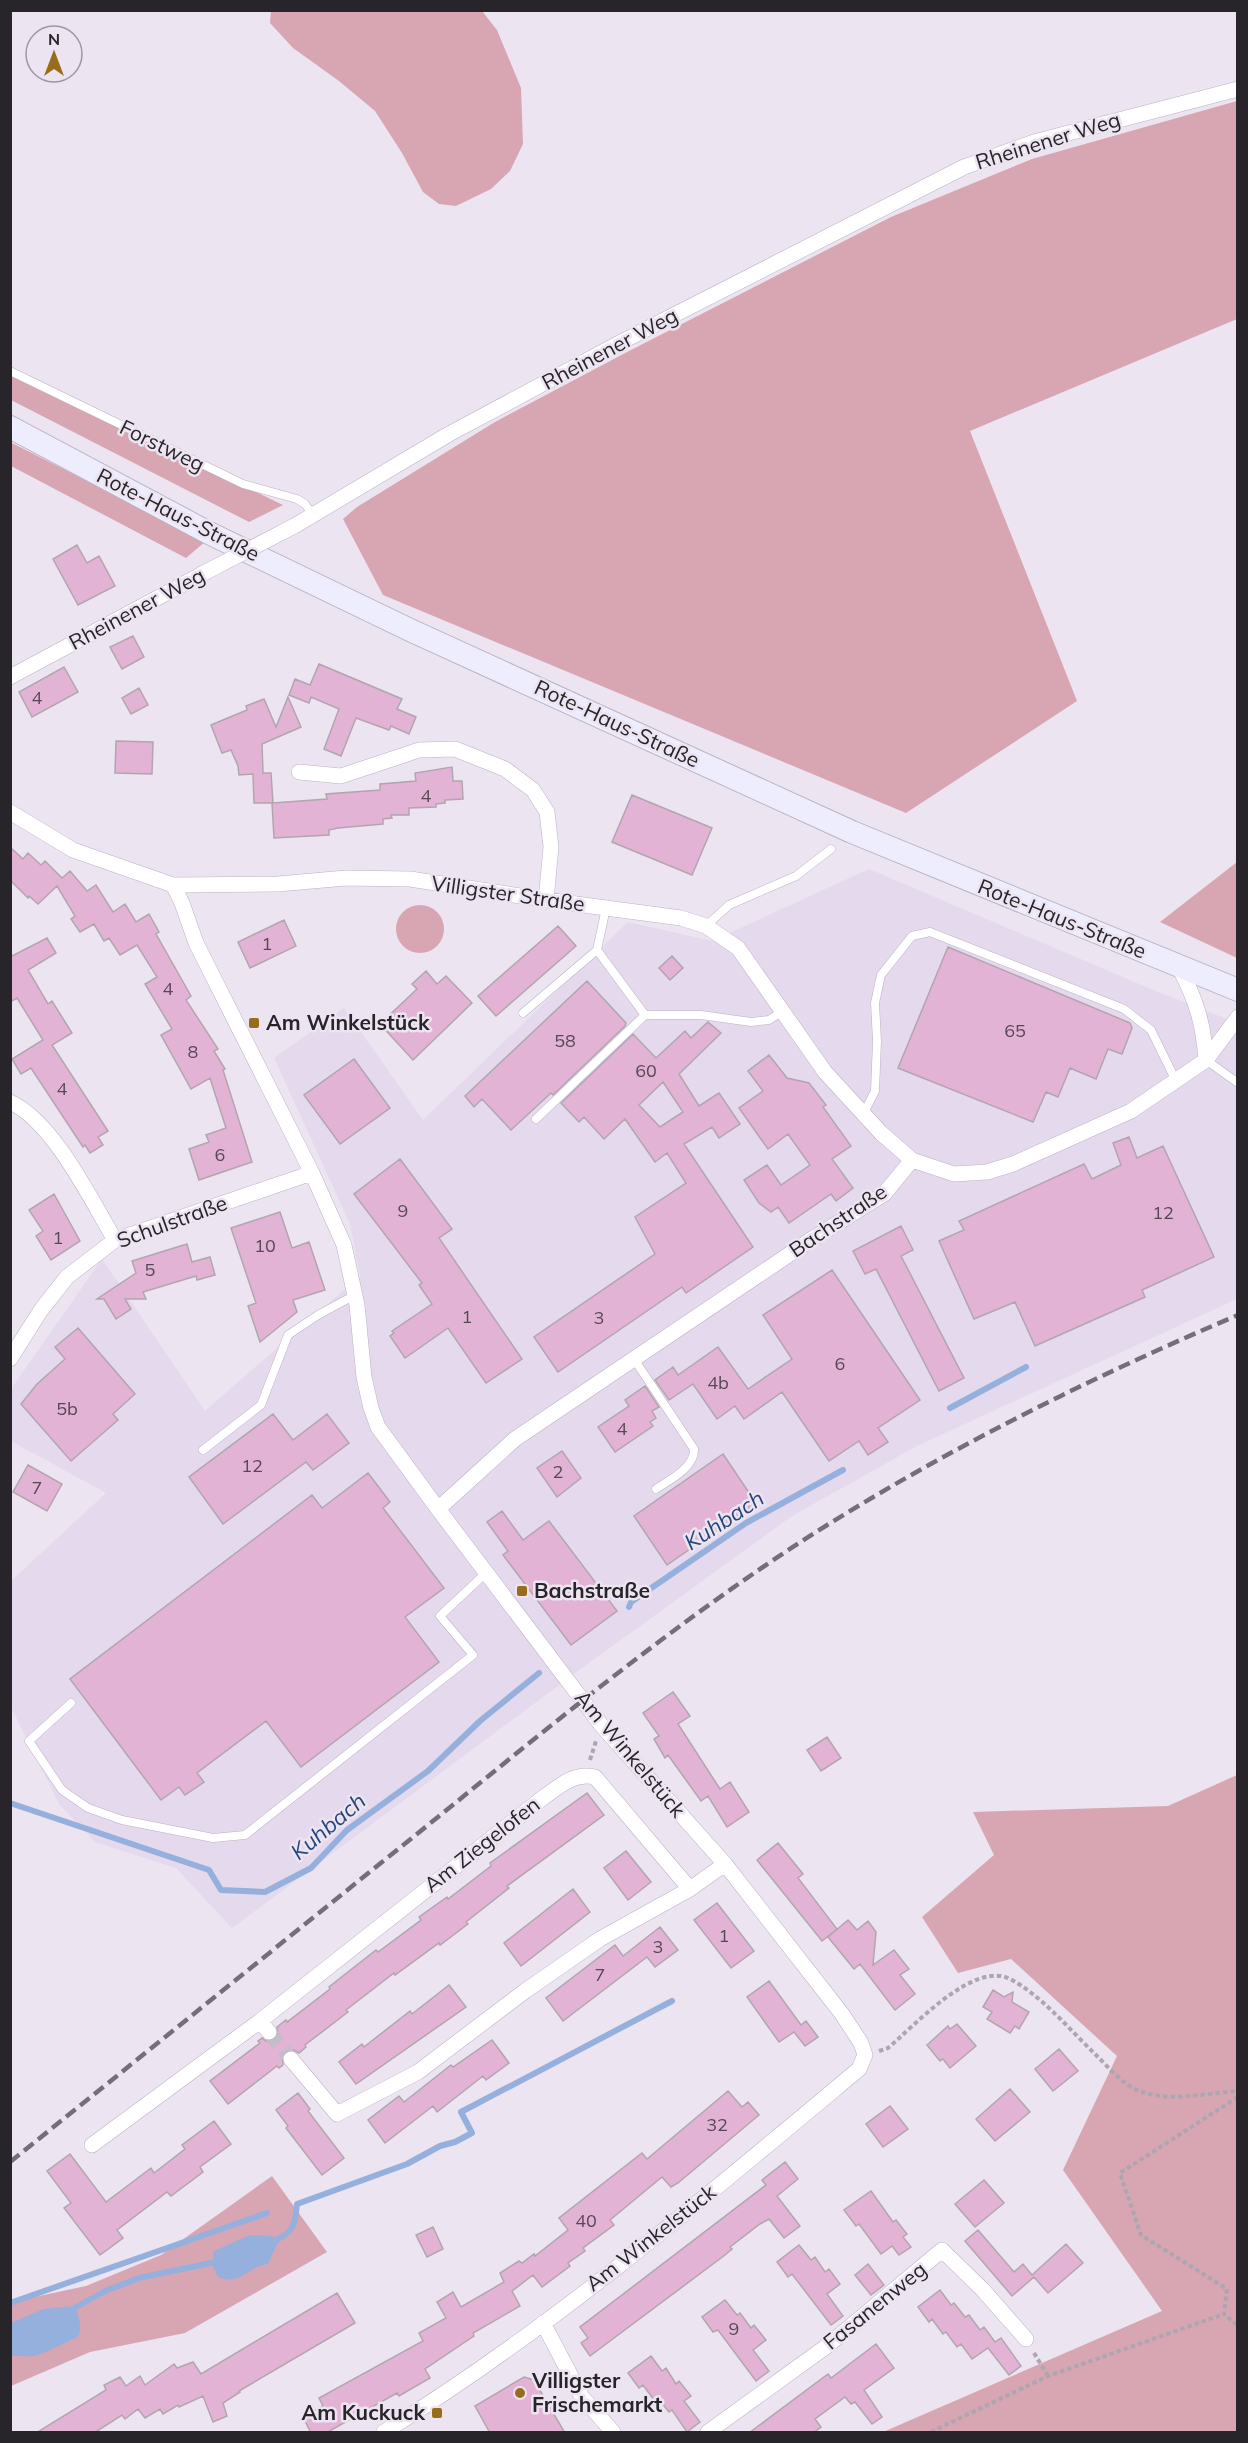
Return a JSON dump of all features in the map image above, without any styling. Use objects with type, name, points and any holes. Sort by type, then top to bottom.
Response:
[{"type":"main road","name":"Rote-Haus-Straße","points":[[10,427],[209,533],[410,630],[852,832],[1179,968],[1238,990]]},
{"type":"street","name":"Rheinener Weg","points":[[10,677],[296,525],[449,434],[633,336],[964,167],[1034,142],[1238,89]]},
{"type":"street","points":[[299,772],[341,776],[419,750],[455,749],[505,770],[533,789],[547,812],[551,847],[546,900]]},
{"type":"street","name":"Villigster Straße","points":[[10,812],[73,850],[173,885],[278,884],[346,878],[410,879],[681,918],[706,926],[738,948],[825,1072],[881,1133],[912,1160]]},
{"type":"street","name":"Am Winkelstück","points":[[173,885],[196,943],[312,1173],[344,1245],[355,1295],[364,1377],[371,1408],[386,1440],[602,1726],[726,1864],[842,2014],[861,2043],[865,2055],[859,2069],[543,2323],[432,2403],[384,2433]]},
{"type":"street","points":[[1179,968],[1197,1006],[1203,1027],[1206,1060]]},
{"type":"street","points":[[912,1160],[954,1174],[987,1172],[1013,1164],[1131,1111],[1206,1060],[1238,1017]]},
{"type":"street","points":[[10,1102],[35,1119],[60,1150],[115,1240]]},
{"type":"street","name":"Bachstraße","points":[[438,1509],[515,1439],[812,1239],[884,1194],[912,1160]]},
{"type":"street","name":"Schulstraße","points":[[10,1359],[41,1310],[67,1277],[115,1240],[312,1173]]},
{"type":"street","points":[[585,1775],[595,1777],[690,1889]]},
{"type":"street","name":"Am Ziegelofen","points":[[92,2145],[265,2027],[544,1797],[575,1776],[585,1775]]},
{"type":"street","points":[[291,2059],[337,2114],[418,2072],[525,1991],[600,1939],[690,1889],[726,1864]]},
{"type":"street","name":"Fasanenweg","points":[[708,2433],[827,2346],[942,2250],[983,2290],[1026,2339]]},
{"type":"street","points":[[543,2323],[582,2397],[613,2433]]},
{"type":"lane","name":"Forstweg","points":[[10,371],[243,484],[297,499],[305,504],[313,515]]},
{"type":"lane","points":[[706,926],[729,905],[796,876],[831,849]]},
{"type":"lane","points":[[523,1013],[597,950],[606,908]]},
{"type":"lane","points":[[864,1113],[875,1091],[877,1041],[875,1003],[881,975],[912,936],[930,932],[1124,1009],[1151,1030],[1176,1081]]},
{"type":"lane","points":[[597,950],[645,1015]]},
{"type":"lane","points":[[536,1119],[645,1015],[701,1015],[752,1022],[769,1020],[782,1012]]},
{"type":"lane","points":[[1206,1060],[1238,1083]]},
{"type":"lane","points":[[203,1450],[261,1405],[288,1335],[355,1295]]},
{"type":"lane","points":[[634,1359],[693,1449],[692,1460],[687,1466],[656,1490]]},
{"type":"lane","points":[[70,1703],[29,1741],[62,1790],[88,1808],[122,1820],[213,1838],[245,1835],[473,1655],[440,1616],[486,1573]]},
{"type":"path","points":[[585,1775],[602,1726]]},
{"type":"path","points":[[865,2055],[888,2048],[959,1987],[983,1977],[996,1975],[1009,1978],[1041,2002],[1122,2080],[1139,2092],[1163,2097],[1238,2091]]},
{"type":"path","points":[[1224,2314],[1227,2289],[1141,2235],[1120,2174],[1238,2097]]},
{"type":"path","points":[[1224,2314],[1238,2326]]},
{"type":"path","points":[[931,2433],[1048,2376],[1224,2314]]},
{"type":"path","points":[[1026,2339],[1048,2376]]},
{"type":"shaded area","points":[[271,11],[482,11],[497,30],[521,88],[523,144],[510,171],[491,189],[456,206],[439,204],[423,192],[402,153],[375,111],[339,81],[293,48],[270,23]]},
{"type":"shaded area","points":[[1237,101],[1237,319],[970,431],[1077,701],[906,813],[383,595],[343,519],[357,507],[495,422],[891,217],[1032,159]]},
{"type":"shaded area","points":[[10,374],[283,505],[249,522],[11,400]]},
{"type":"shaded area","points":[[10,442],[206,541],[186,558],[11,466]]},
{"type":"shaded area","points":[[1237,862],[1237,958],[1160,922]]},
{"type":"shaded area","points":[[869,869],[1146,987],[1237,1023],[1237,1299],[917,1446],[792,1516],[578,1671],[232,1928],[176,1868],[95,1842],[59,1804],[11,1707],[11,1581],[106,1493],[11,1441],[11,1389],[102,1259],[205,1411],[360,1276],[350,1224],[274,1058],[344,1008],[423,1120],[628,922],[712,941]]},
{"type":"shaded area","points":[[420,905],[437,912],[444,929],[437,946],[420,953],[403,946],[396,929],[403,912]]},
{"type":"shaded area","points":[[1237,1775],[1237,2432],[883,2432],[1162,2311],[1063,2170],[1117,2056],[1011,1959],[958,1973],[922,1917],[994,1855],[973,1812],[1168,1806]]},
{"type":"shaded area","points":[[272,2176],[327,2252],[185,2333],[90,2352],[11,2386],[11,2302],[86,2286],[161,2255]]},
{"type":"water","points":[[250,2235],[271,2236],[279,2240],[268,2264],[233,2279],[218,2277],[212,2264],[214,2251]]},
{"type":"water","points":[[72,2306],[76,2308],[80,2322],[78,2336],[35,2356],[11,2356],[11,2323],[43,2309]]},
{"type":"building","points":[[77,545],[87,563],[99,556],[115,586],[78,605],[53,559]]},
{"type":"building","points":[[133,636],[144,657],[122,669],[110,647]]},
{"type":"building","points":[[319,664],[402,699],[397,709],[416,717],[409,734],[391,726],[389,730],[356,718],[341,756],[324,749],[339,709],[311,697],[309,703],[289,695],[295,679],[310,685]]},
{"type":"building","points":[[64,667],[78,692],[32,717],[19,692]]},
{"type":"building","points":[[139,688],[148,705],[131,714],[122,698]]},
{"type":"building","points":[[288,697],[301,727],[262,744],[263,773],[271,773],[273,803],[327,799],[326,794],[380,790],[380,784],[416,781],[415,773],[452,767],[453,781],[462,781],[463,799],[445,800],[445,803],[436,804],[436,807],[409,808],[409,815],[391,815],[392,818],[383,819],[383,824],[338,828],[329,830],[329,835],[274,838],[272,803],[254,803],[253,774],[239,775],[231,750],[222,753],[211,725],[247,710],[246,706],[264,699],[276,727]]},
{"type":"building","points":[[116,741],[153,742],[152,774],[115,773]]},
{"type":"building","points":[[632,795],[712,828],[692,875],[612,842]]},
{"type":"building","points":[[10,847],[23,859],[28,853],[41,865],[45,861],[62,878],[70,871],[87,891],[96,885],[113,912],[125,904],[136,922],[149,914],[159,932],[156,934],[191,996],[186,1000],[218,1049],[214,1051],[225,1069],[223,1070],[252,1162],[199,1180],[189,1149],[209,1142],[206,1135],[226,1128],[210,1078],[191,1089],[161,1035],[172,1029],[145,984],[157,977],[137,945],[120,955],[109,938],[104,941],[94,924],[80,932],[71,919],[75,916],[57,886],[38,904],[29,896],[28,898],[10,880]]},
{"type":"building","points":[[284,920],[296,946],[250,968],[238,942]]},
{"type":"building","points":[[558,926],[576,946],[496,1016],[478,996]]},
{"type":"building","points":[[47,938],[56,953],[28,970],[48,1004],[52,1001],[72,1033],[52,1045],[108,1131],[98,1137],[103,1145],[90,1153],[85,1145],[83,1147],[31,1068],[21,1074],[12,1059],[43,1040],[17,998],[10,1002],[10,957]]},
{"type":"building","points":[[948,947],[1130,1023],[1132,1028],[1122,1054],[1108,1049],[1096,1079],[1070,1068],[1058,1097],[1046,1092],[1033,1122],[898,1068]]},
{"type":"building","points":[[672,956],[683,968],[670,980],[659,968]]},
{"type":"building","points":[[426,971],[437,984],[446,976],[472,1003],[413,1060],[380,1024],[417,989],[412,984]]},
{"type":"building","points":[[587,981],[626,1023],[625,1026],[553,1095],[551,1093],[511,1130],[482,1099],[474,1107],[465,1096]]},
{"type":"building","points":[[708,1022],[721,1033],[679,1074],[699,1106],[719,1093],[740,1124],[719,1138],[712,1127],[684,1144],[753,1247],[686,1293],[682,1287],[558,1372],[534,1337],[655,1254],[635,1217],[686,1183],[667,1153],[655,1162],[625,1119],[604,1139],[584,1117],[579,1122],[561,1103],[633,1034],[656,1058],[685,1031],[691,1038]],"holes":[[[663,1082],[683,1112],[660,1127],[639,1105]]]},
{"type":"building","points":[[769,1055],[787,1078],[809,1083],[826,1105],[823,1107],[851,1146],[832,1159],[853,1188],[836,1201],[831,1194],[789,1223],[778,1207],[771,1212],[759,1203],[744,1180],[767,1165],[781,1185],[810,1165],[788,1134],[768,1149],[739,1108],[763,1091],[748,1071]]},
{"type":"building","points":[[354,1059],[390,1108],[340,1144],[304,1095]]},
{"type":"building","points":[[1129,1137],[1137,1158],[1163,1146],[1214,1257],[1142,1290],[1145,1297],[1035,1346],[1015,1302],[974,1319],[939,1241],[964,1230],[959,1221],[1084,1164],[1092,1179],[1121,1165],[1113,1143]]},
{"type":"building","points":[[400,1159],[452,1229],[439,1238],[522,1359],[486,1383],[448,1328],[405,1358],[390,1336],[394,1333],[392,1331],[432,1304],[419,1285],[422,1283],[354,1194]]},
{"type":"building","points":[[54,1194],[80,1241],[51,1260],[36,1236],[43,1231],[29,1210]]},
{"type":"building","points":[[280,1212],[292,1248],[309,1242],[325,1290],[293,1300],[297,1312],[260,1342],[248,1306],[256,1303],[231,1228]]},
{"type":"building","points":[[901,1226],[913,1250],[901,1256],[964,1378],[939,1391],[876,1269],[865,1274],[853,1251]]},
{"type":"building","points":[[187,1244],[192,1262],[210,1257],[215,1275],[197,1280],[196,1276],[143,1292],[146,1299],[125,1299],[131,1309],[116,1319],[104,1299],[97,1299],[136,1273],[132,1261]]},
{"type":"building","points":[[832,1270],[920,1400],[878,1428],[888,1442],[868,1455],[859,1441],[829,1461],[782,1392],[744,1419],[735,1406],[717,1419],[693,1384],[669,1400],[655,1380],[673,1367],[678,1375],[718,1347],[748,1389],[792,1359],[763,1315]]},
{"type":"building","points":[[78,1328],[135,1394],[113,1414],[118,1420],[71,1461],[21,1404],[37,1384],[65,1359],[55,1347]]},
{"type":"building","points":[[645,1386],[659,1407],[652,1411],[656,1418],[650,1422],[653,1426],[615,1452],[598,1427],[629,1406],[625,1400]]},
{"type":"building","points":[[273,1414],[293,1440],[327,1414],[349,1443],[313,1470],[306,1462],[223,1524],[189,1477]]},
{"type":"building","points":[[562,1451],[581,1478],[557,1497],[537,1468]]},
{"type":"building","points":[[723,1454],[756,1503],[667,1565],[634,1516]]},
{"type":"building","points":[[28,1465],[62,1484],[47,1511],[13,1492]]},
{"type":"building","points":[[368,1473],[390,1502],[383,1508],[444,1588],[405,1617],[439,1662],[301,1767],[266,1721],[197,1773],[204,1782],[185,1795],[179,1787],[161,1800],[70,1679],[312,1495],[322,1508]]},
{"type":"building","points":[[502,1511],[523,1540],[549,1521],[617,1611],[571,1645],[503,1555],[508,1551],[487,1522]]},
{"type":"building","points":[[673,1692],[690,1716],[678,1724],[720,1789],[730,1782],[749,1812],[727,1827],[708,1796],[701,1801],[668,1755],[665,1758],[654,1739],[659,1736],[643,1713]]},
{"type":"building","points":[[827,1737],[841,1758],[821,1771],[807,1750]]},
{"type":"building","points":[[587,1793],[604,1815],[507,1886],[509,1888],[466,1922],[468,1924],[395,1975],[394,1973],[346,2010],[348,2012],[305,2045],[306,2047],[299,2053],[294,2050],[285,2051],[282,2056],[283,2065],[279,2068],[277,2066],[228,2104],[210,2081],[260,2043],[258,2041],[262,2038],[266,2041],[275,2040],[278,2035],[277,2027],[330,1989],[329,1987],[376,1950],[378,1952],[421,1920],[419,1917],[447,1897],[448,1899],[491,1866],[490,1863]]},
{"type":"building","points":[[778,1843],[803,1874],[798,1878],[837,1929],[822,1941],[757,1860]]},
{"type":"building","points":[[626,1851],[651,1882],[628,1900],[604,1868]]},
{"type":"building","points":[[573,1889],[590,1912],[521,1966],[504,1943]]},
{"type":"building","points":[[717,1903],[754,1951],[731,1968],[694,1920]]},
{"type":"building","points":[[848,1920],[857,1930],[868,1921],[876,1932],[873,1965],[894,1950],[909,1969],[900,1975],[915,1994],[895,2010],[860,1964],[854,1969],[828,1937]]},
{"type":"building","points":[[660,1927],[678,1950],[655,1967],[647,1957],[563,2021],[546,1998],[615,1945],[623,1956]]},
{"type":"building","points":[[769,1981],[801,2025],[806,2021],[818,2037],[805,2046],[794,2032],[779,2042],[747,1997]]},
{"type":"building","points":[[449,1985],[466,2007],[356,2084],[339,2062],[362,2044],[364,2047],[410,2011],[412,2014]]},
{"type":"building","points":[[993,1990],[1004,1997],[1013,1992],[1012,2002],[1029,2012],[1019,2029],[1015,2026],[1010,2033],[987,2019],[992,2012],[983,2007]]},
{"type":"building","points":[[957,2024],[976,2046],[950,2068],[943,2059],[940,2061],[927,2045],[948,2026],[950,2029]]},
{"type":"building","points":[[492,2040],[509,2063],[486,2080],[483,2076],[437,2112],[433,2106],[385,2143],[368,2120],[399,2096],[404,2102],[451,2065],[453,2067]]},
{"type":"building","points":[[1059,2049],[1078,2071],[1053,2091],[1035,2069]]},
{"type":"building","points":[[1010,2089],[1030,2112],[995,2141],[976,2119]]},
{"type":"building","points":[[728,2091],[742,2107],[748,2102],[759,2115],[678,2183],[671,2187],[662,2177],[610,2220],[614,2225],[583,2248],[585,2251],[568,2263],[570,2266],[542,2287],[533,2275],[512,2291],[520,2306],[473,2333],[474,2336],[425,2369],[430,2378],[399,2396],[397,2393],[326,2433],[311,2433],[303,2417],[323,2406],[319,2398],[423,2341],[419,2333],[446,2318],[437,2302],[453,2292],[461,2307],[504,2282],[500,2273],[519,2261],[522,2263],[534,2254],[535,2256],[568,2230],[559,2218],[642,2153],[647,2159]]},
{"type":"building","points":[[298,2093],[310,2109],[308,2111],[344,2158],[322,2175],[286,2128],[288,2126],[276,2110]]},
{"type":"building","points":[[890,2106],[908,2129],[883,2147],[866,2124]]},
{"type":"building","points":[[214,2121],[231,2144],[200,2167],[203,2172],[171,2196],[167,2192],[117,2230],[123,2238],[100,2255],[64,2208],[71,2203],[47,2171],[70,2154],[106,2202],[151,2168],[154,2173],[185,2149],[182,2145]]},
{"type":"building","points":[[785,2162],[798,2179],[777,2196],[800,2226],[784,2238],[769,2219],[760,2224],[730,2247],[732,2249],[725,2255],[590,2356],[581,2343],[588,2338],[580,2327],[766,2185],[762,2180]]},
{"type":"building","points":[[984,2180],[1004,2203],[975,2227],[955,2204]]},
{"type":"building","points":[[871,2191],[893,2222],[896,2220],[907,2234],[903,2237],[911,2247],[899,2255],[892,2246],[881,2254],[859,2224],[856,2226],[844,2210]]},
{"type":"building","points":[[433,2227],[443,2249],[427,2257],[416,2235]]},
{"type":"building","points":[[978,2230],[1014,2272],[1023,2264],[1032,2275],[1066,2244],[1083,2263],[1048,2293],[1034,2277],[1012,2296],[965,2241]]},
{"type":"building","points":[[799,2245],[811,2260],[815,2257],[825,2272],[829,2269],[840,2284],[827,2294],[843,2316],[831,2325],[792,2274],[788,2277],[777,2262]]},
{"type":"building","points":[[868,2264],[884,2285],[871,2295],[855,2275]]},
{"type":"building","points":[[940,2290],[951,2305],[954,2303],[965,2317],[969,2315],[980,2330],[984,2327],[995,2342],[1001,2338],[1021,2366],[1009,2375],[988,2348],[972,2359],[961,2344],[957,2347],[946,2332],[943,2334],[932,2319],[929,2322],[918,2307]]},
{"type":"building","points":[[337,2293],[355,2323],[239,2391],[223,2403],[227,2416],[213,2422],[203,2396],[179,2407],[178,2405],[163,2414],[160,2409],[145,2418],[138,2409],[125,2419],[122,2415],[94,2433],[36,2433],[106,2390],[104,2385],[120,2377],[126,2386],[140,2376],[145,2385],[174,2364],[177,2368],[193,2362],[201,2374]]},
{"type":"building","points":[[725,2300],[737,2315],[740,2313],[751,2328],[754,2325],[766,2340],[753,2350],[769,2371],[756,2381],[718,2330],[713,2332],[702,2317]]},
{"type":"building","points":[[876,2344],[894,2368],[864,2390],[882,2417],[872,2424],[855,2402],[851,2404],[845,2397],[815,2419],[821,2427],[813,2433],[749,2433],[828,2374],[831,2378]]},
{"type":"building","points":[[651,2356],[662,2371],[666,2368],[676,2384],[679,2381],[691,2396],[684,2401],[700,2422],[687,2432],[672,2410],[669,2412],[657,2397],[654,2400],[643,2385],[639,2388],[628,2373]]},
{"type":"building","name":"Villigster Frischemarkt","points":[[524,2377],[534,2380],[565,2433],[490,2433],[475,2406]]},
{"type":"waterway","name":"Kuhbach","points":[[950,1408],[1026,1367]]},
{"type":"waterway","name":"Kuhbach","points":[[629,1607],[631,1602],[746,1523],[843,1470]]},
{"type":"waterway","name":"Kuhbach","points":[[10,1803],[209,1870],[221,1890],[265,1892],[311,1868],[347,1830],[428,1771],[480,1721],[539,1673]]},
{"type":"waterway","points":[[271,2242],[284,2236],[292,2228],[297,2204],[407,2164],[440,2146],[455,2142],[472,2133],[461,2112],[672,2001]]},
{"type":"waterway","points":[[10,2303],[267,2213]]},
{"type":"waterway","points":[[71,2310],[105,2291],[139,2278],[220,2261]]},
{"type":"tunnel","points":[[269,2032],[291,2059]]},
{"type":"railway","points":[[10,2162],[577,1705],[718,1598],[816,1532],[970,1442],[1076,1388],[1238,1315]]},
{"type":"place","name":"Am Winkelstück","points":[[254,1023]]},
{"type":"place","name":"Bachstraße","points":[[522,1591]]},
{"type":"place","name":"Villigster Frischemarkt","points":[[520,2393]]},
{"type":"place","name":"Am Kuckuck","points":[[437,2413]]}]
